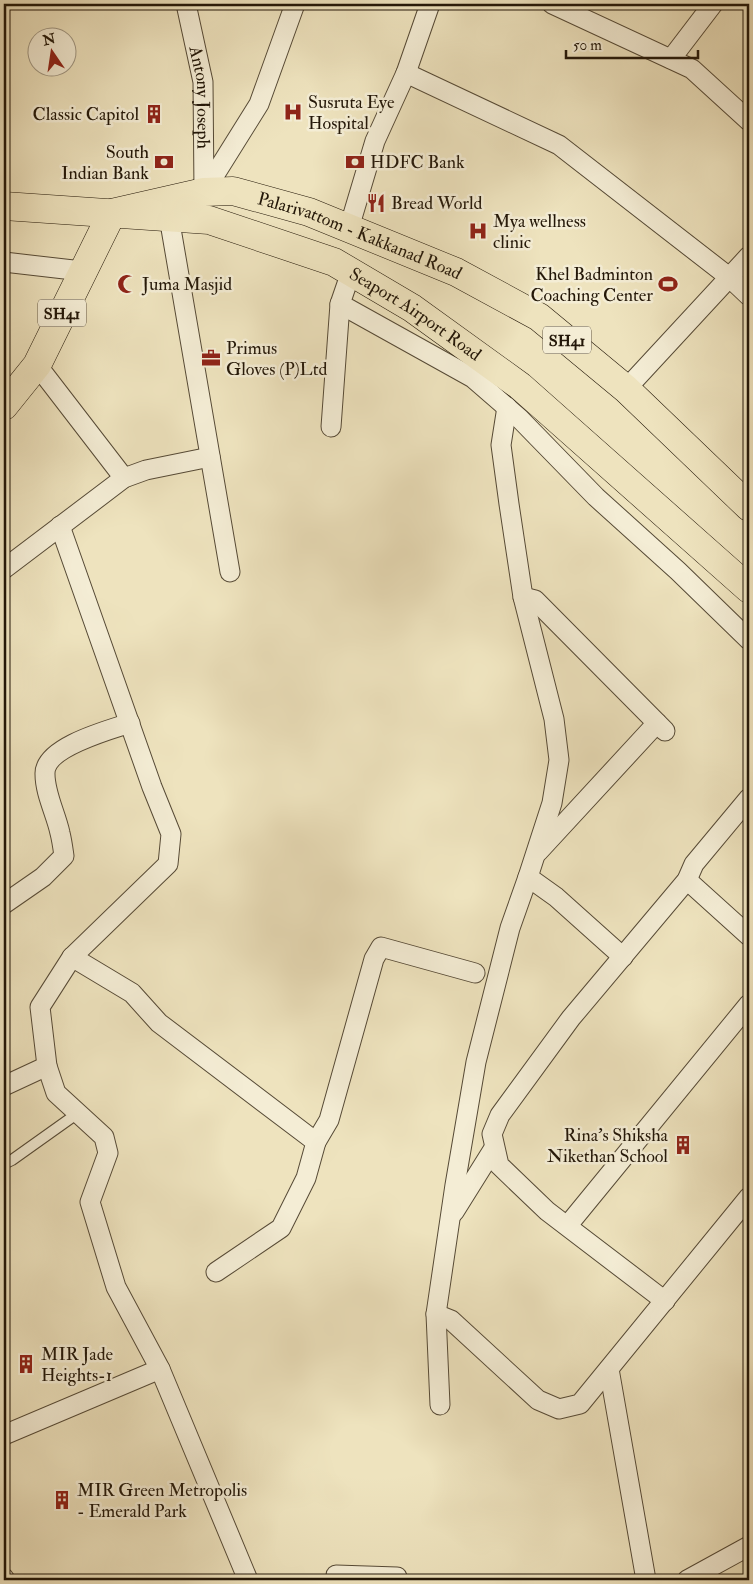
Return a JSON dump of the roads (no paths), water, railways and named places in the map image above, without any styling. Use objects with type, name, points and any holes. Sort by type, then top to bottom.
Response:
[{"type":"main road","name":"Palarivattom - Kakkanad Road","points":[[112,214],[164,199],[204,192],[233,191],[309,212],[456,272],[539,317],[626,389],[749,507]]},
{"type":"main road","name":"Seaport Airport Road","points":[[4,206],[209,220],[334,262],[412,308],[520,386],[749,589]]},
{"type":"main road","name":"SH41","points":[[7,398],[37,366],[82,271],[112,214]]},
{"type":"street","name":"Antony Joseph","points":[[186,4],[203,82],[204,192]]},
{"type":"street","points":[[204,192],[259,104],[295,4]]},
{"type":"street","points":[[349,228],[375,141],[406,73],[430,4]]},
{"type":"street","points":[[552,4],[692,69],[749,121]]},
{"type":"street","points":[[671,59],[713,4]]},
{"type":"street","points":[[406,73],[558,145],[729,277],[749,296]]},
{"type":"street","points":[[169,217],[230,572]]},
{"type":"street","points":[[626,389],[749,256]]},
{"type":"street","points":[[4,262],[82,271]]},
{"type":"street","points":[[331,427],[340,304],[351,272]]},
{"type":"street","points":[[340,304],[473,378],[507,407],[596,497],[678,571],[749,640]]},
{"type":"street","points":[[37,366],[124,478]]},
{"type":"street","points":[[440,1405],[436,1314],[450,1216],[476,1062],[510,928],[552,803],[559,760],[554,719],[523,597],[501,445],[507,407]]},
{"type":"street","points":[[4,569],[124,478],[146,470],[210,457]]},
{"type":"street","points":[[60,526],[171,834],[168,864],[72,957],[40,1007],[47,1066],[56,1093],[104,1137],[108,1154],[90,1202],[116,1287],[160,1369],[248,1580]]},
{"type":"street","points":[[523,597],[535,600],[661,727],[534,856]]},
{"type":"street","points":[[4,904],[43,877],[64,856],[44,772],[53,755],[81,741],[130,723]]},
{"type":"street","points":[[665,1301],[568,1225],[547,1211],[499,1165],[492,1134],[500,1115],[571,1018],[687,880],[694,864],[749,798]]},
{"type":"street","points":[[528,877],[556,897],[623,957]]},
{"type":"street","points":[[687,880],[749,936]]},
{"type":"street","points":[[216,1272],[281,1228],[306,1178],[316,1142],[329,1120],[374,959],[381,947],[475,973]]},
{"type":"street","points":[[72,957],[132,993],[159,1023],[316,1142]]},
{"type":"street","points":[[568,1225],[749,1004]]},
{"type":"street","points":[[4,1086],[47,1066]]},
{"type":"street","points":[[450,1216],[494,1148]]},
{"type":"street","points":[[436,1314],[451,1320],[538,1400],[559,1409],[580,1404],[749,1197]]},
{"type":"street","points":[[4,1435],[160,1369]]},
{"type":"street","points":[[609,1369],[646,1580]]},
{"type":"street","points":[[687,1580],[749,1546]]},
{"type":"street","points":[[336,1575],[397,1577],[398,1580]]},
{"type":"lane","points":[[4,1164],[78,1113]]},
{"type":"place","name":"Susruta Eye Hospital","points":[[293,112]]},
{"type":"place","name":"Classic Capitol","points":[[154,114]]},
{"type":"place","name":"South Indian Bank","points":[[164,162]]},
{"type":"place","name":"HDFC Bank","points":[[355,162]]},
{"type":"place","name":"Bread World","points":[[376,203]]},
{"type":"place","name":"Mya wellness clinic","points":[[478,231]]},
{"type":"place","name":"Juma Masjid","points":[[127,284]]},
{"type":"place","name":"Khel Badminton Coaching Center","points":[[668,284]]},
{"type":"place","name":"Primus Gloves (P)Ltd","points":[[211,358]]},
{"type":"place","name":"Rina's Shiksha Nikethan School","points":[[683,1145]]},
{"type":"place","name":"MIR Jade Heights-1","points":[[26,1364]]},
{"type":"place","name":"MIR Green Metropolis - Emerald Park","points":[[62,1500]]}]
